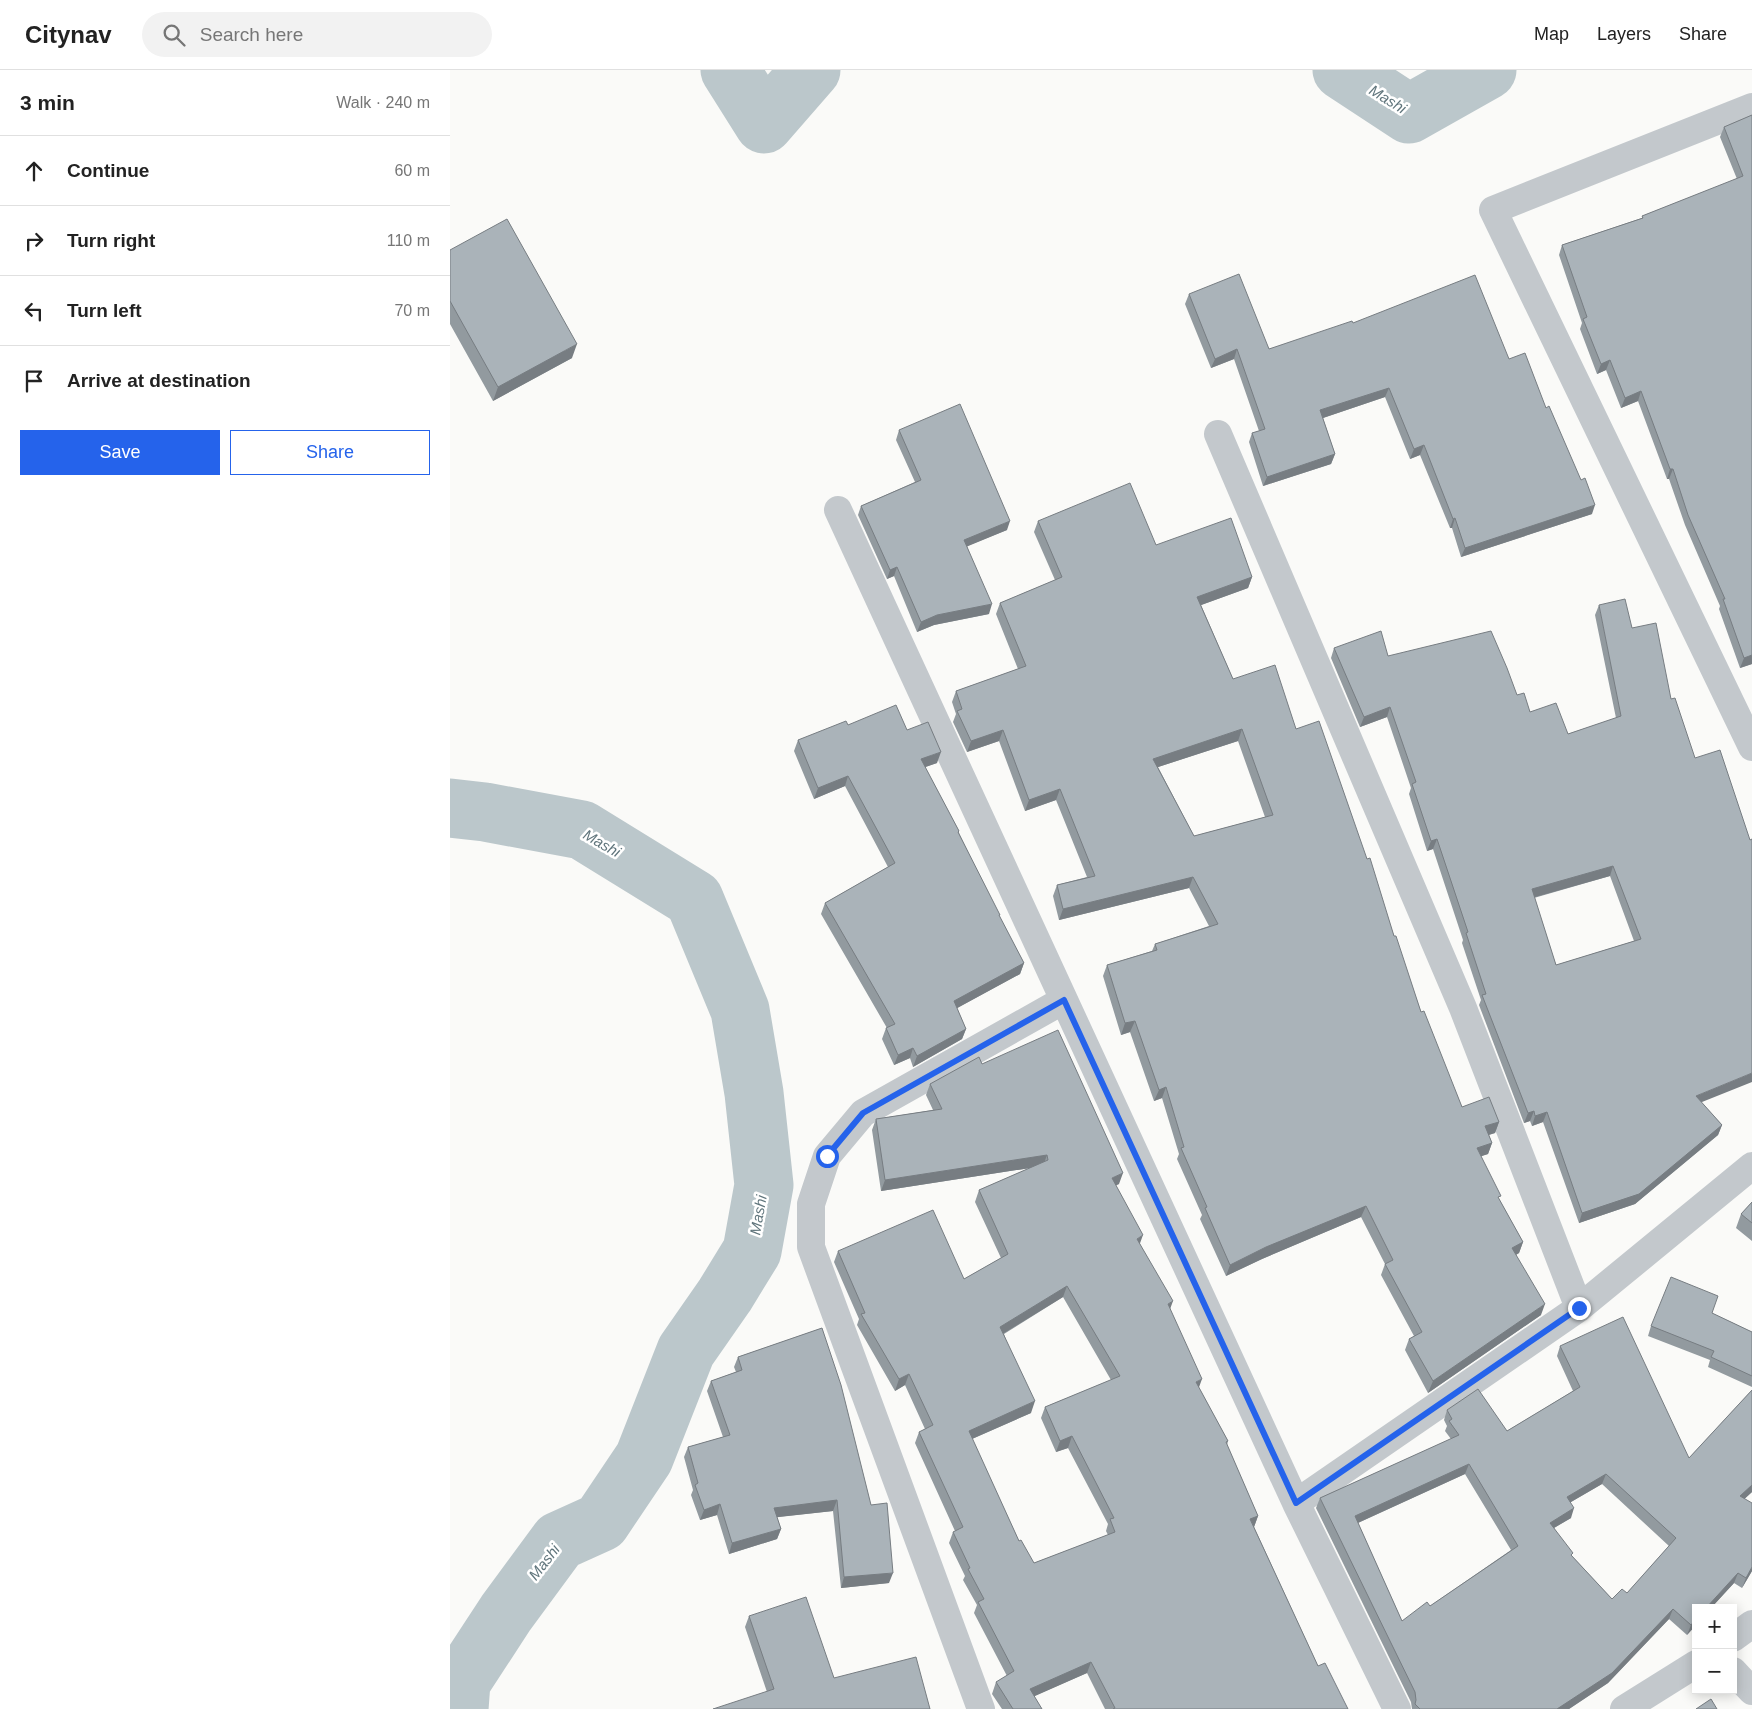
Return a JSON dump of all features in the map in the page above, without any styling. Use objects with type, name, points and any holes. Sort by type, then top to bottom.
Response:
[{"type":"street","points":[[1752,107],[1493,210],[1752,747]]},
{"type":"street","points":[[1218,434],[1463,1008],[1579,1308]]},
{"type":"street","points":[[838,510],[1296,1503],[1396,1709]]},
{"type":"street","points":[[981,1709],[811,1247],[811,1204],[827,1156],[863,1113],[1064,1000]]},
{"type":"street","points":[[1296,1503],[1579,1308],[1752,1166]]},
{"type":"street","points":[[1737,1635],[1752,1624]]},
{"type":"street","points":[[1624,1709],[1692,1666]]},
{"type":"street","points":[[1737,1675],[1752,1691]]},
{"type":"building","points":[[1752,115],[1752,655],[1744,658],[1723,599],[1725,599],[1688,515],[1673,469],[1670,469],[1641,391],[1625,398],[1610,360],[1601,364],[1583,319],[1587,317],[1562,245],[1643,218],[1642,216],[1743,176],[1724,127]]},
{"type":"building","points":[[507,219],[577,344],[498,387],[450,301],[450,250]]},
{"type":"building","points":[[1239,274],[1269,349],[1352,321],[1353,323],[1475,275],[1509,359],[1525,353],[1546,408],[1549,406],[1581,480],[1585,478],[1595,505],[1465,548],[1455,518],[1453,519],[1424,445],[1414,449],[1389,388],[1320,410],[1335,454],[1267,477],[1252,433],[1265,429],[1237,349],[1215,359],[1189,294]]},
{"type":"building","points":[[960,404],[1010,521],[964,540],[992,604],[937,615],[921,622],[897,567],[890,570],[861,506],[921,480],[899,430]]},
{"type":"building","points":[[1130,483],[1156,545],[1231,518],[1252,577],[1197,597],[1233,679],[1275,665],[1296,729],[1319,721],[1367,859],[1370,858],[1394,936],[1396,936],[1421,1012],[1424,1011],[1462,1107],[1489,1097],[1499,1122],[1485,1126],[1492,1143],[1477,1148],[1501,1196],[1498,1197],[1523,1242],[1512,1248],[1545,1304],[1433,1381],[1409,1339],[1422,1332],[1385,1264],[1393,1260],[1366,1206],[1266,1247],[1230,1265],[1181,1148],[1184,1147],[1166,1087],[1159,1090],[1135,1021],[1125,1023],[1107,965],[1157,950],[1155,944],[1218,924],[1193,877],[1063,909],[1057,885],[1095,876],[1060,789],[1029,800],[1003,730],[971,741],[957,711],[962,709],[956,691],[1026,666],[1000,603],[1062,577],[1038,521]],"holes":[[[1242,729],[1273,815],[1194,836],[1153,759]]]},
{"type":"building","points":[[1625,599],[1632,628],[1656,623],[1671,699],[1675,698],[1695,758],[1720,750],[1750,840],[1752,839],[1752,1073],[1696,1096],[1722,1125],[1639,1194],[1582,1213],[1547,1112],[1535,1116],[1534,1111],[1528,1113],[1482,995],[1486,994],[1466,933],[1468,932],[1437,839],[1431,841],[1412,784],[1416,782],[1390,707],[1364,717],[1334,648],[1381,631],[1388,656],[1491,631],[1517,695],[1524,693],[1530,712],[1556,703],[1568,734],[1621,716],[1599,605]],"holes":[[[1613,866],[1641,939],[1556,965],[1532,889]]]},
{"type":"building","points":[[896,705],[907,730],[928,722],[941,752],[921,759],[1024,963],[954,1001],[966,1029],[917,1056],[913,1048],[898,1055],[886,1028],[895,1024],[825,903],[895,863],[848,776],[818,788],[798,740],[846,721],[848,725]]},
{"type":"building","points":[[1058,1030],[1123,1173],[1112,1178],[1143,1235],[1137,1239],[1173,1301],[1168,1304],[1202,1379],[1196,1382],[1228,1441],[1226,1442],[1258,1516],[1250,1519],[1318,1666],[1325,1663],[1348,1709],[1113,1709],[1115,1708],[1091,1662],[1030,1689],[1042,1709],[1013,1709],[996,1682],[1014,1671],[978,1602],[984,1599],[968,1569],[970,1568],[953,1532],[963,1527],[919,1432],[933,1425],[909,1374],[899,1379],[861,1314],[865,1313],[838,1251],[933,1210],[964,1279],[1008,1254],[979,1190],[1048,1160],[1047,1155],[885,1180],[876,1119],[942,1109],[930,1084],[979,1057],[982,1064]],"holes":[[[1067,1286],[1120,1376],[1045,1407],[1060,1441],[1072,1436],[1114,1518],[1110,1519],[1115,1532],[1034,1563],[1021,1540],[1019,1541],[969,1431],[1035,1401],[1000,1327]]]},
{"type":"building","points":[[1752,1202],[1752,1223],[1741,1214]]},
{"type":"building","points":[[1671,1277],[1718,1296],[1712,1313],[1752,1332],[1752,1376],[1711,1357],[1714,1351],[1651,1326]]},
{"type":"building","points":[[1623,1317],[1689,1458],[1752,1390],[1752,1485],[1740,1496],[1752,1503],[1752,1567],[1746,1578],[1738,1573],[1710,1604],[1692,1604],[1691,1625],[1673,1609],[1612,1673],[1557,1709],[1420,1709],[1415,1704],[1415,1692],[1320,1498],[1459,1435],[1449,1421],[1452,1419],[1447,1410],[1478,1389],[1507,1431],[1580,1387],[1560,1346]],"holes":[[[1469,1464],[1518,1546],[1430,1606],[1427,1602],[1402,1621],[1355,1516]],[[1606,1474],[1676,1538],[1627,1593],[1622,1589],[1612,1599],[1571,1555],[1573,1553],[1550,1523],[1574,1508],[1567,1497]]]},
{"type":"building","points":[[822,1328],[841,1385],[871,1505],[887,1503],[893,1573],[844,1577],[837,1500],[774,1508],[781,1529],[732,1543],[720,1504],[704,1510],[695,1485],[698,1483],[688,1447],[730,1435],[711,1381],[742,1370],[738,1357]]},
{"type":"building","points":[[806,1597],[834,1678],[916,1657],[930,1709],[713,1709],[774,1689],[749,1616]]},
{"type":"building","points":[[1711,1699],[1717,1709],[1696,1709]]},
{"type":"waterway","name":"Mashi","points":[[730,70],[764,124],[811,70]]},
{"type":"waterway","name":"Mashi","points":[[1342,70],[1409,114],[1487,70]]},
{"type":"waterway","name":"Mashi","points":[[450,808],[485,812],[582,830],[694,899],[740,1010],[754,1093],[764,1185],[752,1251],[725,1295],[686,1351],[644,1458],[601,1522],[559,1541],[506,1613],[461,1682],[459,1709]]},
{"type":"route","points":[[827,1156],[863,1113],[1064,1000],[1296,1503],[1579,1308]]}]
